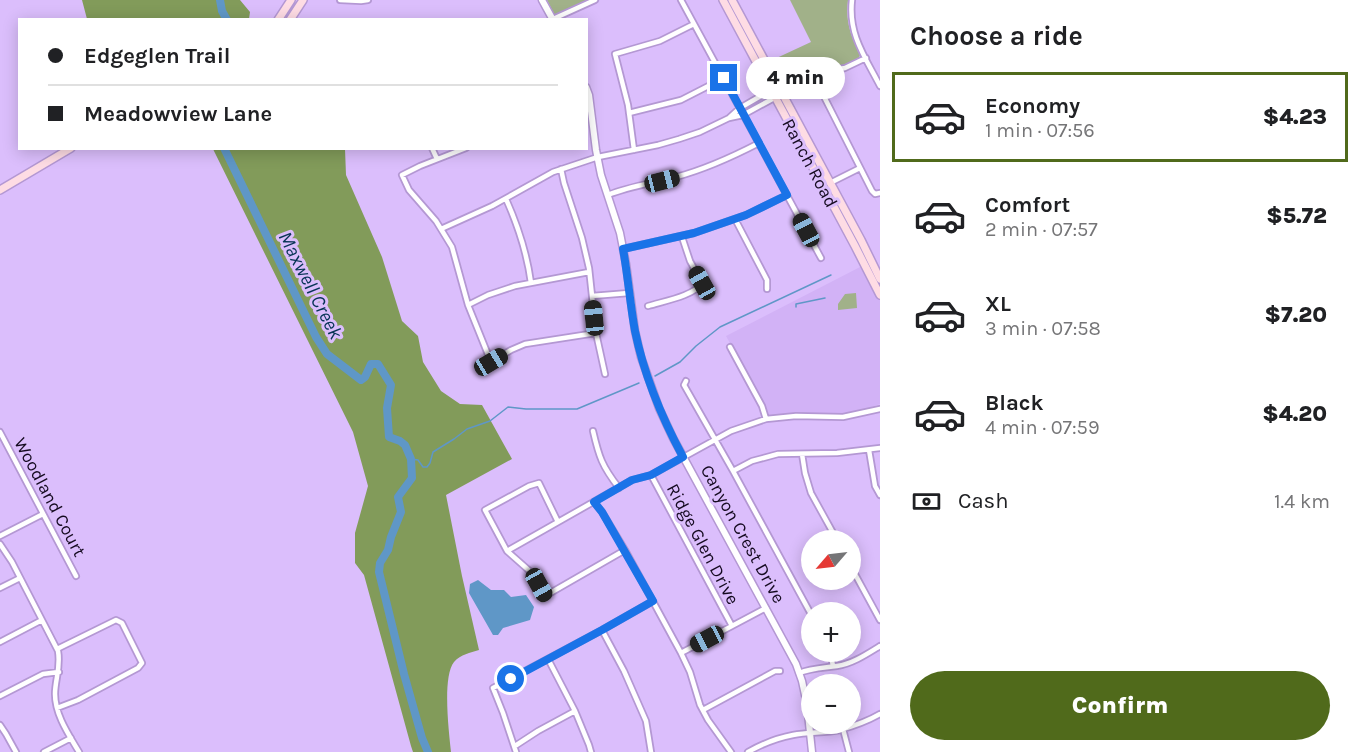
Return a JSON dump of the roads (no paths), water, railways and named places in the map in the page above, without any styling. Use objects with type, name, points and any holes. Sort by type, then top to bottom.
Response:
[{"type":"main road","points":[[279,18],[291,0]]},
{"type":"main road","points":[[291,18],[303,0]]},
{"type":"main road","name":"Ranch Road","points":[[723,0],[880,295]]},
{"type":"main road","name":"Ranch Road","points":[[732,0],[880,279]]},
{"type":"main road","points":[[1,188],[68,150]]},
{"type":"street","points":[[340,0],[368,0]]},
{"type":"street","points":[[542,0],[552,18]]},
{"type":"street","points":[[555,18],[595,0]]},
{"type":"street","points":[[681,0],[821,258]]},
{"type":"street","points":[[852,0],[852,24],[856,38],[880,86]]},
{"type":"street","points":[[634,150],[623,82],[615,54],[660,41],[694,24]]},
{"type":"street","points":[[441,229],[506,199],[553,172],[598,157],[689,136],[729,118],[743,115],[775,98],[780,91],[813,75],[845,68],[866,58]]},
{"type":"street","points":[[813,75],[872,191],[878,193]]},
{"type":"street","points":[[629,113],[681,100],[724,78]]},
{"type":"street","points":[[729,118],[740,108],[771,90],[780,91]]},
{"type":"street","name":"Canyon Crest Drive","points":[[588,102],[602,175],[623,249],[641,357],[659,408],[683,457],[784,641],[801,678]]},
{"type":"street","points":[[608,195],[699,170],[728,159],[759,143]]},
{"type":"street","points":[[433,150],[437,159]]},
{"type":"street","points":[[461,150],[402,176],[409,189],[436,221],[452,248],[468,305],[491,362],[525,344],[596,333]]},
{"type":"street","points":[[830,183],[861,168]]},
{"type":"street","points":[[561,169],[582,238],[589,272],[596,333],[606,374]]},
{"type":"street","points":[[623,249],[682,237],[735,219],[787,195]]},
{"type":"street","points":[[506,199],[524,245],[531,283]]},
{"type":"street","points":[[735,219],[767,280],[767,289]]},
{"type":"street","points":[[648,306],[690,293],[699,289],[702,283],[690,261],[682,237]]},
{"type":"street","points":[[468,305],[501,290],[589,272]]},
{"type":"street","points":[[592,296],[629,293]]},
{"type":"street","points":[[730,347],[762,406],[766,420]]},
{"type":"street","points":[[686,381],[684,385],[805,602]]},
{"type":"street","points":[[507,551],[632,480],[651,475],[731,431],[766,420],[796,416],[843,417],[880,409]]},
{"type":"street","points":[[593,431],[598,455],[618,488]]},
{"type":"street","name":"Woodland Court","points":[[0,432],[76,576]]},
{"type":"street","points":[[733,471],[752,461],[778,454],[837,453],[880,448]]},
{"type":"street","points":[[869,450],[875,486],[880,495]]},
{"type":"street","points":[[802,454],[811,493],[831,530]]},
{"type":"street","name":"Ridge Glen Drive","points":[[651,475],[732,626]]},
{"type":"street","points":[[558,522],[539,483],[485,510],[507,551],[532,574],[545,596],[625,550]]},
{"type":"street","points":[[594,502],[625,550],[681,653],[703,710],[731,752]]},
{"type":"street","points":[[0,536],[43,514]]},
{"type":"street","points":[[0,544],[57,649],[59,658],[55,692],[57,708],[79,752]]},
{"type":"street","points":[[0,588],[20,578]]},
{"type":"street","points":[[861,585],[880,620]]},
{"type":"street","points":[[575,711],[538,731],[515,749],[493,688],[653,601]]},
{"type":"street","points":[[681,653],[766,608]]},
{"type":"street","points":[[0,642],[42,620]]},
{"type":"street","points":[[57,649],[118,621],[122,623],[141,661],[138,668],[78,700],[57,708]]},
{"type":"street","points":[[602,630],[624,671],[646,721],[651,752]]},
{"type":"street","points":[[799,673],[813,668],[838,666],[880,646]]},
{"type":"street","points":[[548,659],[575,711],[591,752]]},
{"type":"street","points":[[832,662],[833,666]]},
{"type":"street","points":[[703,710],[775,671],[780,671]]},
{"type":"street","points":[[0,696],[43,674],[58,672]]},
{"type":"street","points":[[861,722],[880,714]]},
{"type":"street","points":[[0,725],[16,752]]},
{"type":"street","points":[[748,752],[774,740],[809,734]]},
{"type":"street","name":"Canyon Crest Drive","points":[[809,734],[812,752]]},
{"type":"street","points":[[844,734],[849,752]]},
{"type":"street","points":[[44,752],[71,738]]},
{"type":"water","points":[[478,580],[491,590],[504,590],[511,597],[526,595],[534,607],[530,620],[503,628],[498,635],[493,635],[469,593],[470,584]]},
{"type":"waterway","name":"Maxwell Creek","points":[[220,0],[226,18]]},
{"type":"waterway","name":"Maxwell Creek","points":[[225,150],[316,337],[327,354],[361,380],[365,377],[371,364],[378,364],[391,385],[387,408],[389,437],[405,445],[411,459],[412,478],[398,497],[401,512],[388,550],[380,563],[379,572],[404,674],[428,752]]},
{"type":"waterway","points":[[655,376],[680,362],[720,327],[831,275]]},
{"type":"waterway","points":[[796,307],[796,304],[825,298]]},
{"type":"waterway","points":[[411,459],[418,460],[423,467],[427,467],[433,452],[467,429],[490,421],[508,407],[577,409],[639,383]]}]
